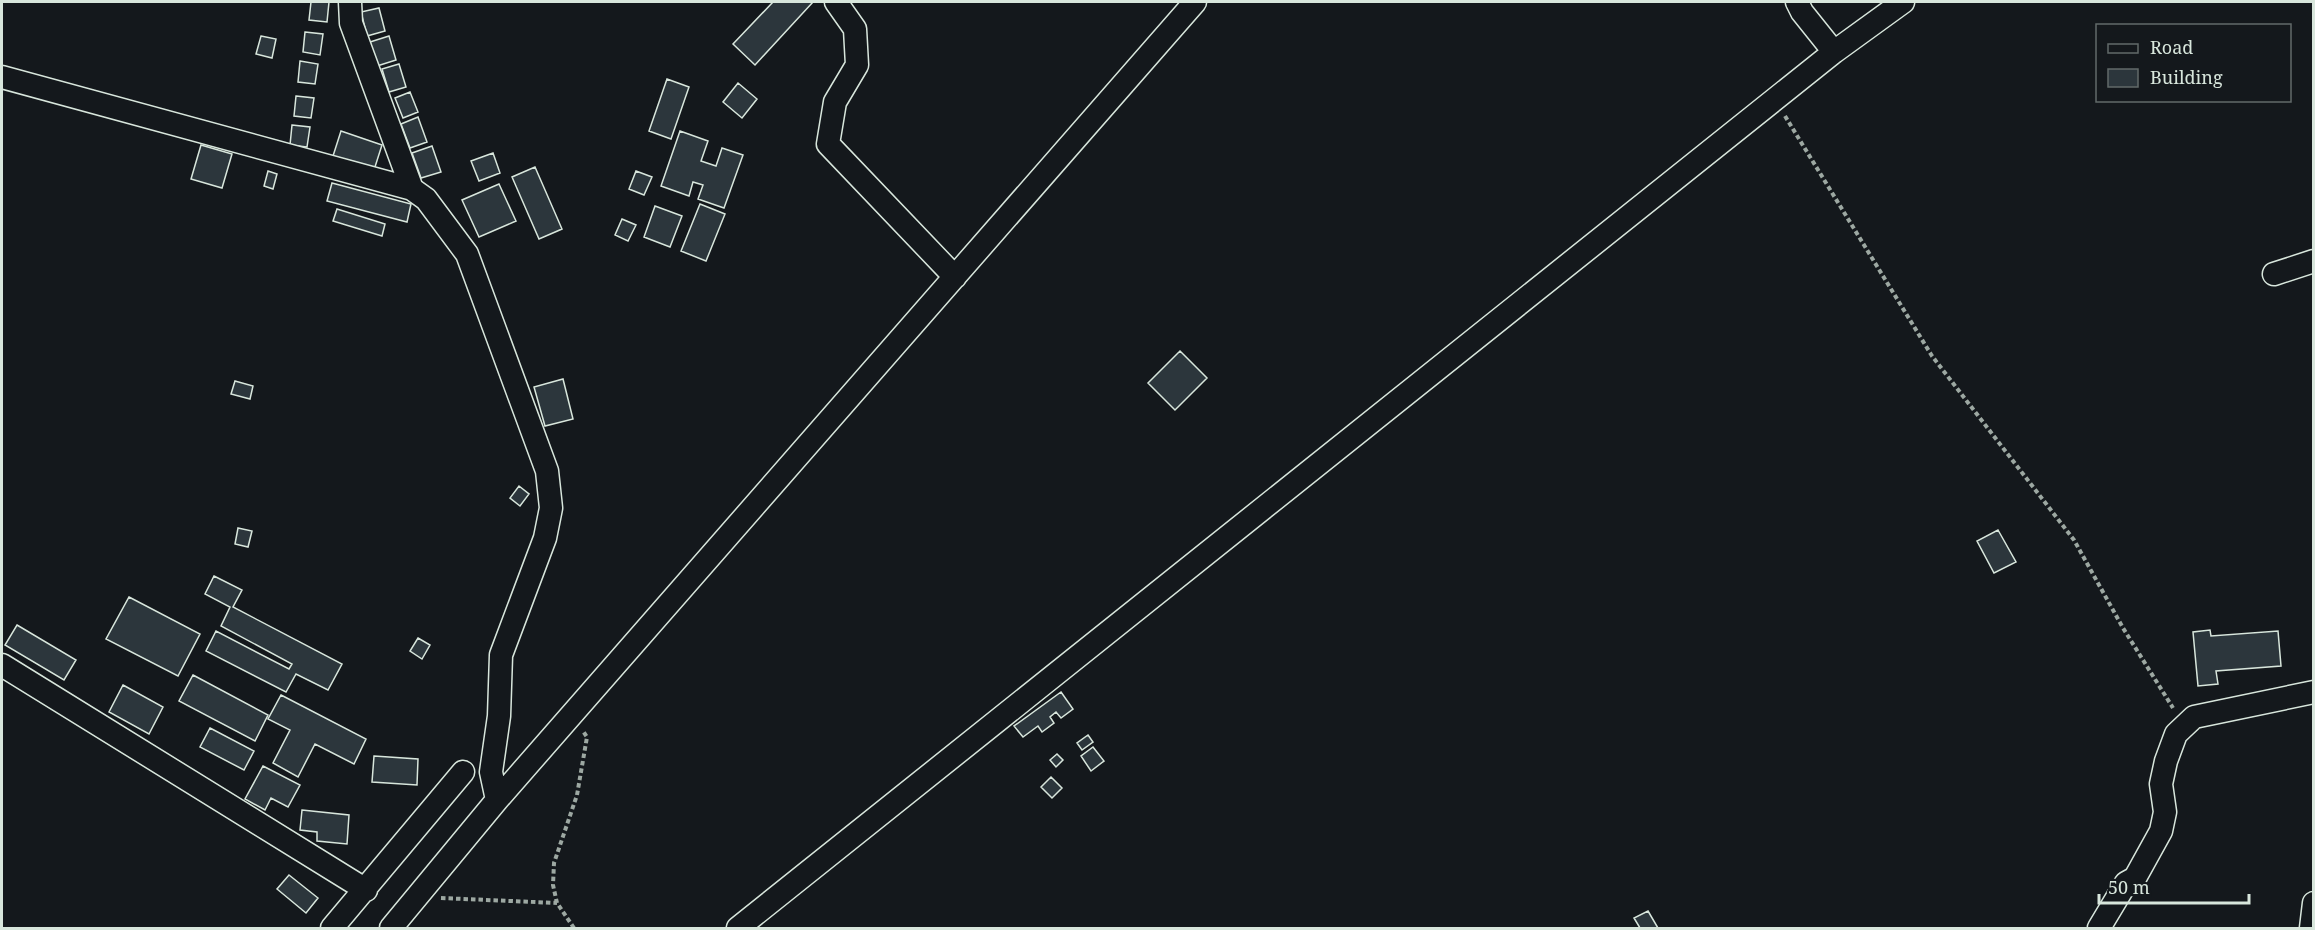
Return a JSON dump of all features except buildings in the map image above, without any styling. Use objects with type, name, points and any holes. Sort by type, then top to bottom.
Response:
[{"type":"street","points":[[333,2],[351,12],[412,189]]},
{"type":"street","points":[[836,2],[855,29],[857,65],[835,102],[828,144],[955,278]]},
{"type":"street","points":[[391,928],[497,800],[1195,2]]},
{"type":"street","points":[[1797,2],[1802,12],[1834,52]]},
{"type":"street","points":[[738,928],[1834,52],[1904,2]]},
{"type":"street","points":[[2,77],[412,189],[426,200],[467,254],[547,471],[551,508],[545,538],[501,655],[499,716],[491,772],[497,800]]},
{"type":"street","points":[[2274,274],[2313,261]]},
{"type":"street","points":[[2,665],[366,890]]},
{"type":"street","points":[[2099,928],[2127,883],[2135,878],[2162,831],[2165,812],[2161,784],[2166,761],[2176,734],[2194,717],[2313,692]]},
{"type":"street","points":[[332,928],[463,772]]},
{"type":"street","points":[[2311,928],[2313,903]]},
{"type":"path","points":[[1775,99],[1932,356],[2074,540],[2123,628],[2184,727]]},
{"type":"path","points":[[572,715],[587,737],[577,795],[554,863],[553,885],[557,903],[574,928]]},
{"type":"path","points":[[419,897],[557,903]]}]
